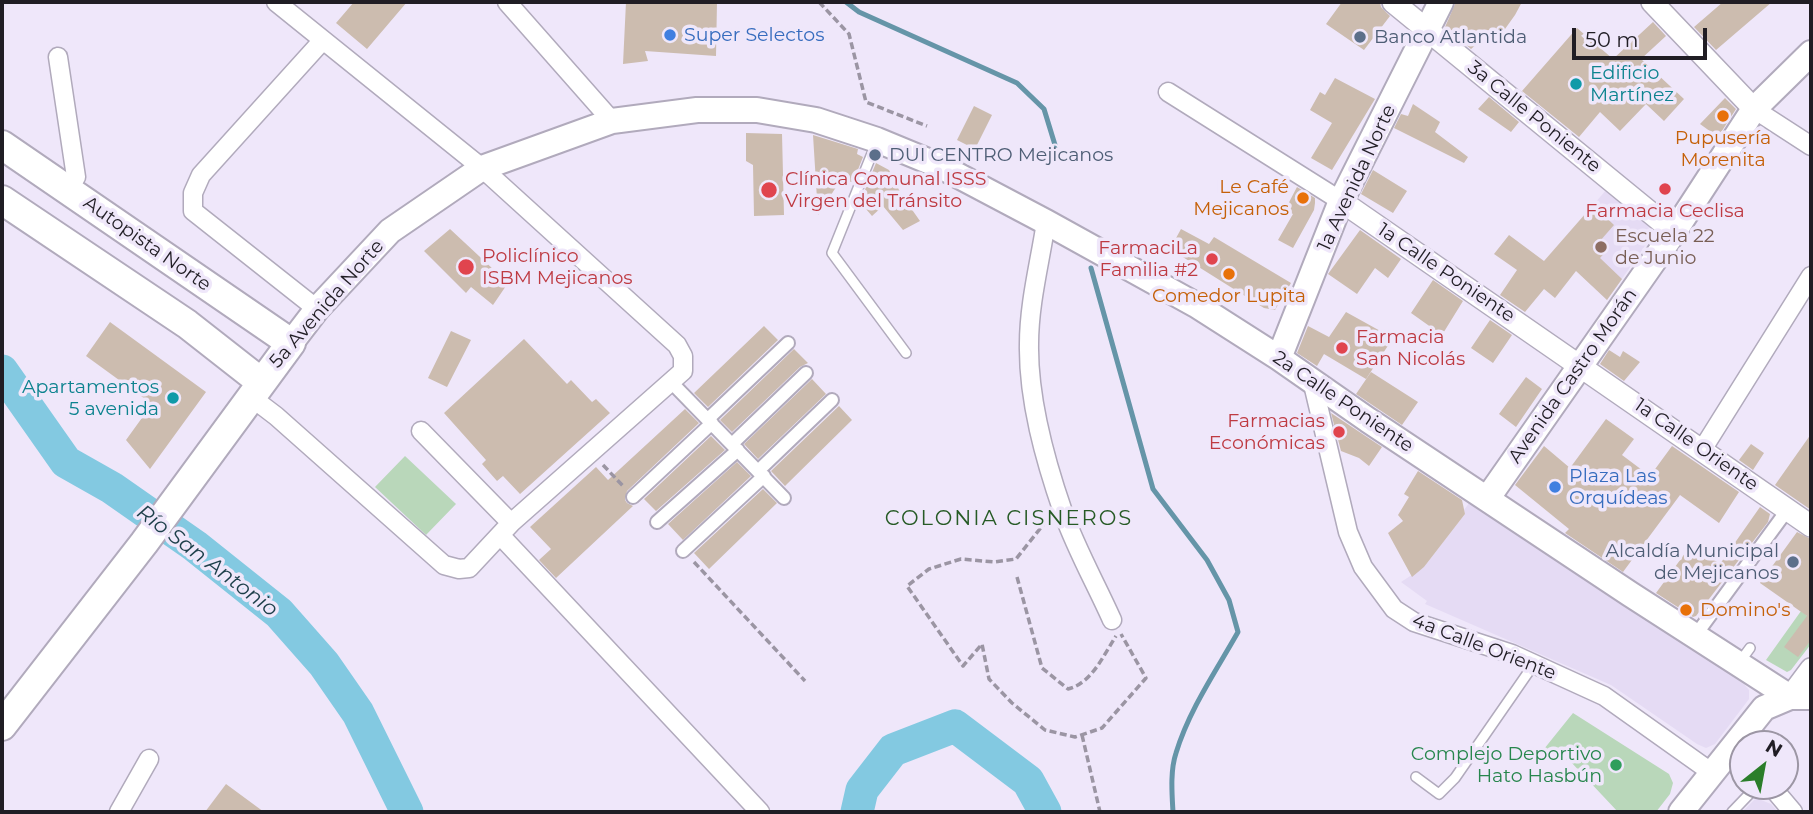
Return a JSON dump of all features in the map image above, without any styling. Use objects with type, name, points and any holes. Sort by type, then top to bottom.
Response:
[{"type":"main road","name":"1a Avenida Norte","points":[[1279,358],[1342,201],[1406,84],[1441,2]]},
{"type":"main road","name":"Avenida Castro Morán","points":[[1487,499],[1675,232],[1754,109],[1811,53]]},
{"type":"main road","name":"5a Avenida Norte","points":[[2,726],[144,543],[317,309],[390,231],[482,168],[611,121],[697,110],[757,110],[816,120],[877,140]]},
{"type":"main road","name":"2a Calle Poniente","points":[[877,140],[940,166],[1196,305],[1487,499],[1633,591],[1695,636],[1744,656],[1801,697]]},
{"type":"main road","name":"Autopista Norte","points":[[2,145],[291,343]]},
{"type":"main road","points":[[2,200],[187,324],[256,389]]},
{"type":"main road","points":[[1750,730],[1764,708],[1801,697]]},
{"type":"main road","points":[[1681,812],[1711,772],[1729,757]]},
{"type":"street","points":[[256,389],[276,415],[444,565],[459,569],[469,568],[506,529],[683,371],[683,356],[677,345],[482,168],[276,2]]},
{"type":"street","points":[[507,2],[611,121]]},
{"type":"street","name":"3a Calle Poniente","points":[[1393,2],[1567,149],[1675,232]]},
{"type":"street","points":[[1652,2],[1754,109],[1811,146]]},
{"type":"street","points":[[317,309],[193,211],[193,193],[201,175],[323,40]]},
{"type":"street","points":[[58,57],[76,177],[67,189]]},
{"type":"street","name":"1a Calle Poniente","points":[[1168,92],[1342,201],[1581,365]]},
{"type":"street","points":[[1046,222],[1030,319],[1028,346],[1032,390],[1043,446],[1059,501],[1112,620]]},
{"type":"street","points":[[1702,450],[1811,276]]},
{"type":"street","points":[[633,497],[788,343]]},
{"type":"street","name":"1a Calle Oriente","points":[[1581,365],[1811,526]]},
{"type":"street","points":[[657,522],[735,447],[806,373]]},
{"type":"street","name":"4a Calle Oriente","points":[[1312,380],[1348,532],[1363,567],[1394,609],[1414,622],[1512,654],[1604,696],[1711,772]]},
{"type":"street","points":[[672,383],[785,498]]},
{"type":"street","points":[[683,551],[832,400]]},
{"type":"street","points":[[421,430],[506,529],[760,812]]},
{"type":"street","points":[[1695,636],[1788,509]]},
{"type":"street","points":[[1801,697],[1811,669]]},
{"type":"street","points":[[119,812],[149,759]]},
{"type":"lane","points":[[877,140],[832,253],[906,353]]},
{"type":"lane","points":[[1416,777],[1439,794],[1455,778],[1534,664]]},
{"type":"path","points":[[819,2],[849,34],[866,102],[928,126]]},
{"type":"path","points":[[592,453],[633,497]]},
{"type":"path","points":[[1017,577],[1042,668],[1054,679],[1068,689],[1081,686],[1119,631],[1146,678],[1102,727],[1075,737],[1045,730],[1012,704],[989,679],[982,644],[963,666],[907,586],[929,569],[961,559],[995,562],[1016,559],[1059,501]]},
{"type":"path","points":[[683,551],[805,681]]},
{"type":"path","points":[[1082,735],[1100,812]]},
{"type":"shaded area","name":"Escuela 22 de Junio","points":[[1607,189],[1648,226],[1652,236],[1607,300],[1554,250]]},
{"type":"shaded area","points":[[1472,499],[1744,684],[1749,690],[1749,699],[1715,744],[1706,748],[1697,744],[1611,685],[1425,604],[1427,601],[1401,582],[1424,567],[1465,514],[1464,510]]},
{"type":"shaded area","points":[[1754,800],[1761,800],[1771,804],[1778,812],[1742,812]]},
{"type":"green space","points":[[405,456],[456,504],[426,535],[375,487]]},
{"type":"green space","points":[[1801,611],[1811,619],[1811,644],[1787,672],[1766,660]]},
{"type":"green space","name":"Complejo Deportivo Hato Hasbún","points":[[1573,713],[1669,774],[1673,783],[1670,794],[1656,812],[1618,812],[1570,761],[1555,757],[1544,749]]},
{"type":"building","points":[[354,2],[407,2],[367,49],[336,23]]},
{"type":"building","name":"Super Selectos","points":[[626,2],[717,2],[716,56],[645,51],[648,61],[623,64]]},
{"type":"building","name":"Banco Atlantida","points":[[1342,2],[1380,2],[1390,16],[1364,50],[1326,24]]},
{"type":"building","points":[[1456,2],[1522,2],[1495,43],[1484,38],[1471,49],[1445,27]]},
{"type":"building","points":[[1723,2],[1772,2],[1716,50],[1694,27]]},
{"type":"building","name":"Edificio Martínez","points":[[1653,22],[1666,36],[1641,59],[1684,99],[1664,121],[1646,104],[1620,131],[1600,112],[1579,137],[1522,91],[1577,28],[1613,59]]},
{"type":"building","points":[[1335,78],[1375,99],[1332,170],[1311,158],[1332,123],[1310,110],[1320,92],[1325,95]]},
{"type":"building","points":[[1489,97],[1519,122],[1511,132],[1478,109]]},
{"type":"building","name":"Pupusería Morenita","points":[[1725,98],[1736,109],[1718,137],[1700,124]]},
{"type":"building","points":[[1413,104],[1440,122],[1435,132],[1468,157],[1464,163],[1394,128],[1401,114],[1408,116]]},
{"type":"building","points":[[974,106],[992,115],[975,149],[957,140]]},
{"type":"building","name":"Clínica Comunal ISSS Virgen del Tránsito","points":[[746,133],[782,134],[784,215],[754,216],[753,165],[746,161]]},
{"type":"building","points":[[813,135],[858,149],[857,154],[863,157],[853,182],[840,181],[818,215]]},
{"type":"building","points":[[876,163],[889,170],[901,194],[920,221],[903,230],[883,206],[872,216],[860,202]]},
{"type":"building","points":[[1373,170],[1407,191],[1393,213],[1361,194]]},
{"type":"building","points":[[1297,187],[1315,198],[1315,203],[1314,210],[1293,248],[1278,240],[1293,214],[1285,210]]},
{"type":"building","points":[[1593,205],[1614,225],[1600,241],[1608,249],[1600,258],[1622,279],[1607,300],[1576,271],[1555,298],[1544,289],[1525,312],[1500,295],[1517,270],[1494,254],[1509,235],[1544,261]]},
{"type":"building","name":"Policlínico ISBM Mejicanos","points":[[450,229],[508,283],[493,305],[471,287],[466,293],[424,251]]},
{"type":"building","points":[[1181,229],[1209,244],[1214,237],[1291,283],[1275,310],[1264,308],[1170,249]]},
{"type":"building","points":[[1360,230],[1401,259],[1388,278],[1375,268],[1357,294],[1328,274]]},
{"type":"building","points":[[1433,280],[1463,301],[1442,335],[1411,313]]},
{"type":"building","name":"Farmacia San Nicolás","points":[[1346,312],[1393,338],[1366,379],[1324,354],[1317,366],[1297,353],[1308,326],[1329,337]]},
{"type":"building","points":[[1490,320],[1512,335],[1493,363],[1471,348]]},
{"type":"building","name":"Apartamentos 5 avenida","points":[[110,322],[206,392],[150,469],[126,440],[152,404],[86,356]]},
{"type":"building","points":[[764,326],[778,340],[708,407],[694,393]]},
{"type":"building","points":[[451,331],[471,340],[447,387],[428,378]]},
{"type":"building","points":[[524,339],[567,384],[571,380],[592,402],[596,399],[610,413],[520,494],[503,476],[497,481],[482,464],[486,460],[444,413]]},
{"type":"building","points":[[794,349],[808,363],[800,367],[732,432],[720,420]]},
{"type":"building","points":[[1609,350],[1620,357],[1623,351],[1640,362],[1624,381],[1600,364]]},
{"type":"building","points":[[1371,372],[1418,402],[1402,425],[1356,394]]},
{"type":"building","points":[[1526,377],[1542,389],[1516,427],[1499,414]]},
{"type":"building","points":[[812,379],[826,394],[758,459],[744,444]]},
{"type":"building","points":[[839,406],[852,420],[785,486],[771,471]]},
{"type":"building","points":[[685,409],[699,423],[627,491],[625,500],[633,506],[556,578],[539,560],[551,549],[530,527],[596,467],[608,480]]},
{"type":"building","points":[[1331,413],[1382,447],[1369,466],[1359,458],[1341,451]]},
{"type":"building","points":[[1606,419],[1634,439],[1622,455],[1650,476],[1672,446],[1739,492],[1719,523],[1680,495],[1623,572],[1565,533],[1569,529],[1515,485],[1544,446],[1570,468]]},
{"type":"building","points":[[1811,434],[1811,510],[1775,485]]},
{"type":"building","points":[[711,436],[725,450],[656,511],[644,499]]},
{"type":"building","points":[[1751,444],[1764,453],[1753,470],[1739,460]]},
{"type":"building","points":[[737,462],[751,476],[683,540],[668,524]]},
{"type":"building","points":[[1418,471],[1462,500],[1465,514],[1424,567],[1412,577],[1388,533],[1403,521],[1398,515],[1409,497],[1404,494]]},
{"type":"building","points":[[763,489],[777,503],[709,569],[694,553]]},
{"type":"building","points":[[1760,507],[1770,514],[1768,522],[1696,616],[1693,617],[1656,593],[1691,545],[1720,564]]},
{"type":"building","name":"Alcaldía Municipal de Mejicanos","points":[[1797,532],[1811,539],[1811,640],[1798,657],[1784,647],[1807,616],[1760,583]]},
{"type":"building","points":[[226,784],[264,812],[205,812]]},
{"type":"waterway","points":[[846,2],[859,12],[1017,83],[1044,109],[1059,158]]},
{"type":"waterway","points":[[1091,268],[1153,489],[1207,560],[1229,600],[1238,632],[1181,737],[1173,767],[1173,812]]},
{"type":"waterway","name":"Río San Antonio","points":[[2,371],[66,462],[112,488],[195,546],[279,613],[324,664],[358,713],[407,812]]},
{"type":"waterway","name":"Río San Antonio","points":[[857,812],[862,790],[893,750],[955,726],[1028,781],[1045,812]]},
{"type":"place","name":"Super Selectos","points":[[670,35]]},
{"type":"place","name":"Banco Atlantida","points":[[1360,37]]},
{"type":"place","name":"Edificio Martínez","points":[[1576,84]]},
{"type":"place","name":"Pupusería Morenita","points":[[1723,116]]},
{"type":"place","name":"DUI CENTRO Mejicanos","points":[[875,155]]},
{"type":"place","name":"Farmacia Ceclisa","points":[[1665,189]]},
{"type":"place","name":"Clínica Comunal ISSS Virgen del Tránsito","points":[[769,190]]},
{"type":"place","name":"Le Café Mejicanos","points":[[1303,198]]},
{"type":"place","name":"Escuela 22 de Junio","points":[[1601,247]]},
{"type":"place","name":"FarmaciLa Familia #2","points":[[1212,259]]},
{"type":"place","name":"Policlínico ISBM Mejicanos","points":[[466,267]]},
{"type":"place","name":"Comedor Lupita","points":[[1229,274]]},
{"type":"place","name":"Farmacia San Nicolás","points":[[1342,348]]},
{"type":"place","name":"Apartamentos 5 avenida","points":[[173,398]]},
{"type":"place","name":"Farmacias Económicas","points":[[1339,432]]},
{"type":"place","name":"Plaza Las Orquídeas","points":[[1555,487]]},
{"type":"place","name":"Alcaldía Municipal de Mejicanos","points":[[1793,562]]},
{"type":"place","name":"Domino's","points":[[1686,610]]},
{"type":"place","name":"Complejo Deportivo Hato Hasbún","points":[[1616,765]]},
{"type":"district","name":"COLONIA CISNEROS","points":[[1009,519]]}]
